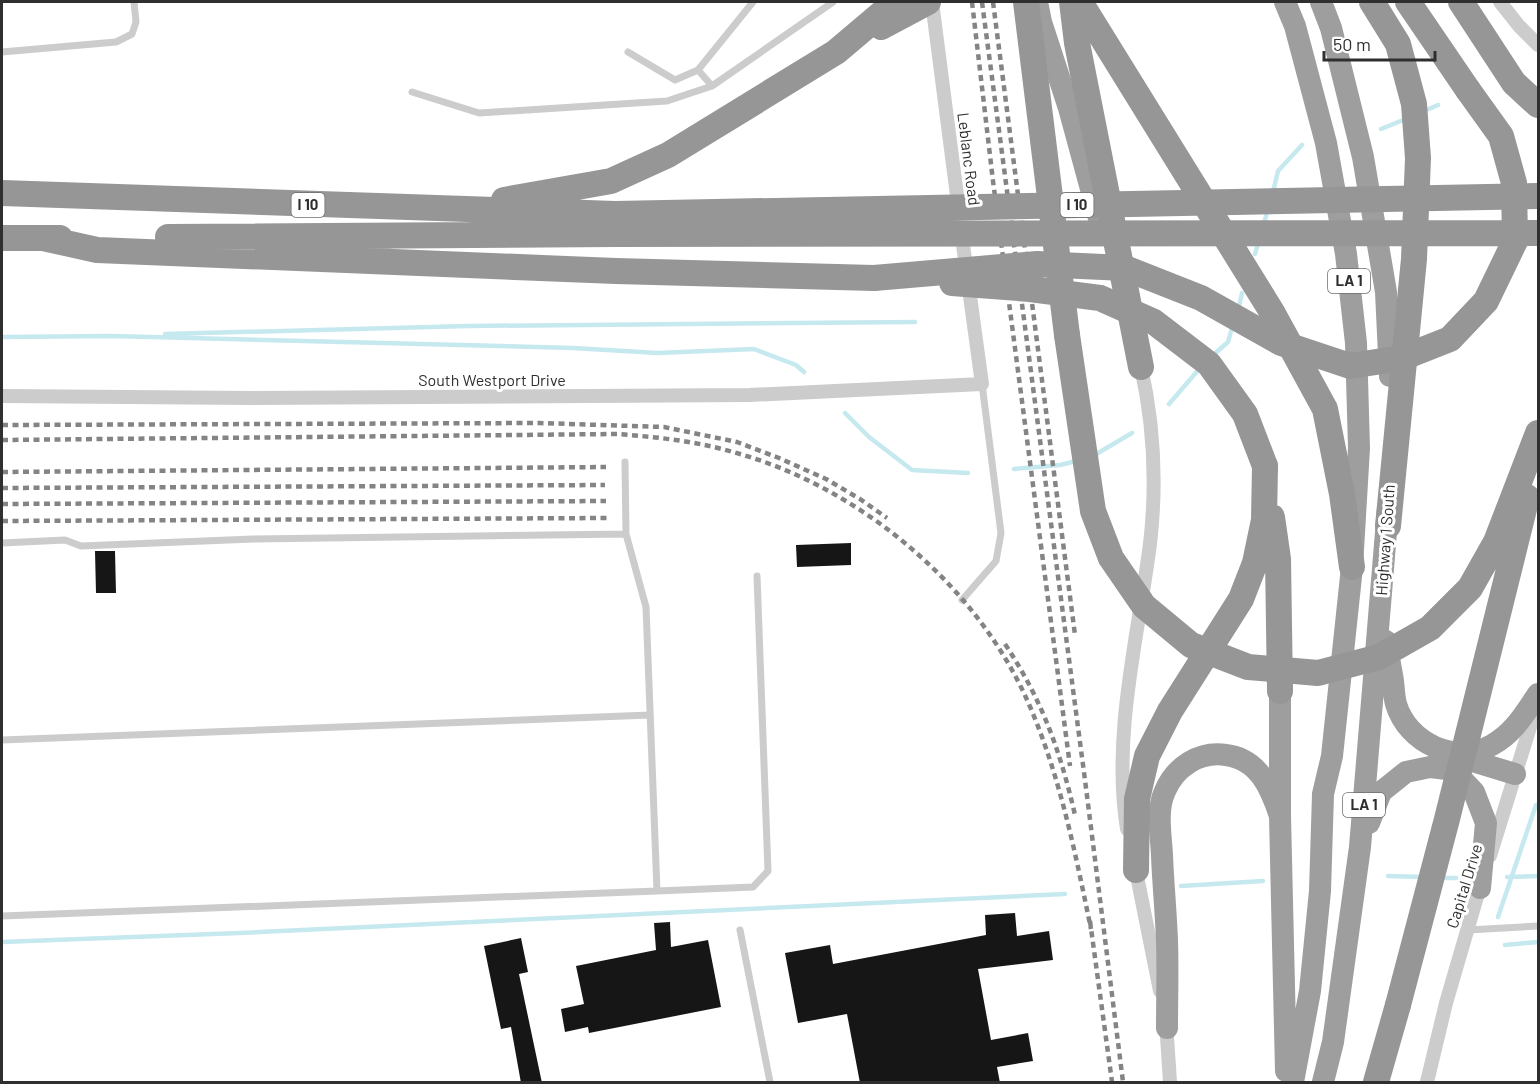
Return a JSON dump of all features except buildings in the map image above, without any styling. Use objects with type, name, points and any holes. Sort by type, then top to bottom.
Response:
[{"type":"highway","points":[[836,52],[896,2]]},
{"type":"highway","points":[[451,210],[611,181],[668,154],[836,52],[930,2]]},
{"type":"highway","points":[[1026,2],[1067,335],[1093,511],[1111,558],[1144,606],[1191,645],[1248,667],[1318,673],[1379,657],[1430,628],[1470,588],[1496,542],[1539,433]]},
{"type":"highway","points":[[1037,2],[1141,367]]},
{"type":"highway","points":[[1072,2],[1077,43],[1141,367]]},
{"type":"highway","points":[[1080,2],[1272,312],[1325,409],[1342,494],[1352,567]]},
{"type":"highway","name":"Highway 1 South","points":[[1285,2],[1295,26],[1326,143],[1346,254],[1356,343],[1359,448],[1352,567],[1332,756],[1323,794],[1320,891],[1310,991],[1293,1083]]},
{"type":"highway","name":"Highway 1 South","points":[[1321,2],[1331,28],[1363,157],[1386,292],[1391,399],[1388,526],[1360,847],[1333,1042],[1323,1083]]},
{"type":"highway","points":[[1372,2],[1398,44],[1414,104],[1418,158],[1414,259],[1388,526]]},
{"type":"highway","points":[[874,278],[1036,264],[1125,268],[1201,298],[1281,343],[1350,366],[1402,358],[1450,339],[1486,301],[1515,242],[1514,183],[1500,136],[1408,2]]},
{"type":"highway","points":[[1461,2],[1514,83],[1539,105]]},
{"type":"highway","name":"I 10","points":[[2,194],[451,210],[615,224],[1539,233]]},
{"type":"highway","name":"I 10","points":[[2,238],[615,224],[1539,196]]},
{"type":"highway","points":[[43,238],[97,250],[616,271],[874,278],[1030,289],[1100,298],[1154,322],[1209,364],[1245,414],[1265,466],[1278,559],[1286,1083]]},
{"type":"highway","points":[[1376,1083],[1453,796],[1539,449]]},
{"type":"highway","points":[[1136,870],[1137,799],[1147,756],[1170,711],[1241,599],[1255,563],[1264,520],[1265,466]]},
{"type":"highway","points":[[1381,608],[1396,705],[1408,728],[1445,760],[1474,792],[1486,824],[1480,888]]},
{"type":"highway","points":[[1360,847],[1381,792],[1406,772],[1430,767],[1492,745],[1515,729],[1539,694]]},
{"type":"highway","points":[[1167,1028],[1167,942],[1160,818],[1164,793],[1175,774],[1186,764],[1209,755],[1229,755],[1247,762],[1263,776],[1281,816]]},
{"type":"highway","points":[[1445,760],[1513,780]]},
{"type":"highway","points":[[1388,1083],[1398,1005]]},
{"type":"street","name":"Leblanc Road","points":[[930,2],[982,384]]},
{"type":"street","points":[[1500,2],[1519,26],[1539,45]]},
{"type":"street","points":[[1141,367],[1149,403],[1154,495],[1123,746],[1122,798],[1167,1028],[1170,1083]]},
{"type":"street","name":"South Westport Drive","points":[[2,396],[251,398],[749,395],[982,384]]},
{"type":"street","name":"Capital Drive","points":[[1427,1083],[1446,1003],[1467,930],[1539,700]]},
{"type":"lane","points":[[2,52],[116,42],[132,34],[136,22],[134,2]]},
{"type":"lane","points":[[628,52],[675,80],[698,70],[753,2]]},
{"type":"lane","points":[[412,92],[479,113],[667,101],[712,86],[833,2]]},
{"type":"lane","points":[[698,70],[712,86]]},
{"type":"lane","points":[[962,600],[996,561],[1001,533],[982,384]]},
{"type":"lane","points":[[625,462],[626,534],[646,607],[657,891]]},
{"type":"lane","points":[[2,543],[64,540],[81,546],[298,538],[626,534]]},
{"type":"lane","points":[[2,916],[753,887],[768,872],[757,576]]},
{"type":"lane","points":[[2,740],[650,715]]},
{"type":"lane","points":[[1467,930],[1539,926]]},
{"type":"lane","points":[[740,930],[770,1083]]},
{"type":"waterway","points":[[1424,111],[1438,105]]},
{"type":"waterway","points":[[1381,129],[1408,118]]},
{"type":"waterway","points":[[1273,192],[1278,171],[1302,145]]},
{"type":"waterway","points":[[1263,227],[1268,209]]},
{"type":"waterway","points":[[1255,254],[1259,240]]},
{"type":"waterway","points":[[1238,311],[1242,293]]},
{"type":"waterway","points":[[165,334],[467,326],[915,322]]},
{"type":"waterway","points":[[1212,356],[1228,342],[1233,324]]},
{"type":"waterway","points":[[2,337],[111,336],[573,348],[658,353],[754,349],[796,365],[804,372]]},
{"type":"waterway","points":[[1169,404],[1200,368]]},
{"type":"waterway","points":[[845,413],[869,437],[912,470],[968,473]]},
{"type":"waterway","points":[[1093,456],[1132,433]]},
{"type":"waterway","points":[[1014,469],[1060,465],[1076,461]]},
{"type":"waterway","points":[[1498,917],[1536,805]]},
{"type":"waterway","points":[[1388,876],[1423,877]]},
{"type":"waterway","points":[[1507,877],[1538,876]]},
{"type":"waterway","points":[[1440,878],[1456,878]]},
{"type":"waterway","points":[[1181,886],[1263,881]]},
{"type":"waterway","points":[[2,942],[1065,894]]},
{"type":"waterway","points":[[1505,945],[1538,942]]},
{"type":"railway","points":[[972,2],[993,181],[1070,766]]},
{"type":"railway","points":[[982,2],[1123,1082]]},
{"type":"railway","points":[[993,2],[1075,635]]},
{"type":"railway","points":[[2,425],[539,423],[664,427],[737,442],[779,458],[826,479],[887,518]]},
{"type":"railway","points":[[2,440],[617,434],[704,445],[733,452],[779,468],[825,489],[868,515],[908,546],[945,580],[978,618],[1006,659],[1028,702],[1049,757],[1066,814],[1091,929]]},
{"type":"railway","points":[[2,472],[606,467]]},
{"type":"railway","points":[[2,488],[605,485]]},
{"type":"railway","points":[[2,504],[606,501]]},
{"type":"railway","points":[[2,521],[607,518]]},
{"type":"railway","points":[[1005,644],[1029,685],[1048,726],[1063,769],[1075,815]]},
{"type":"railway","points":[[1090,921],[1112,1082]]}]
